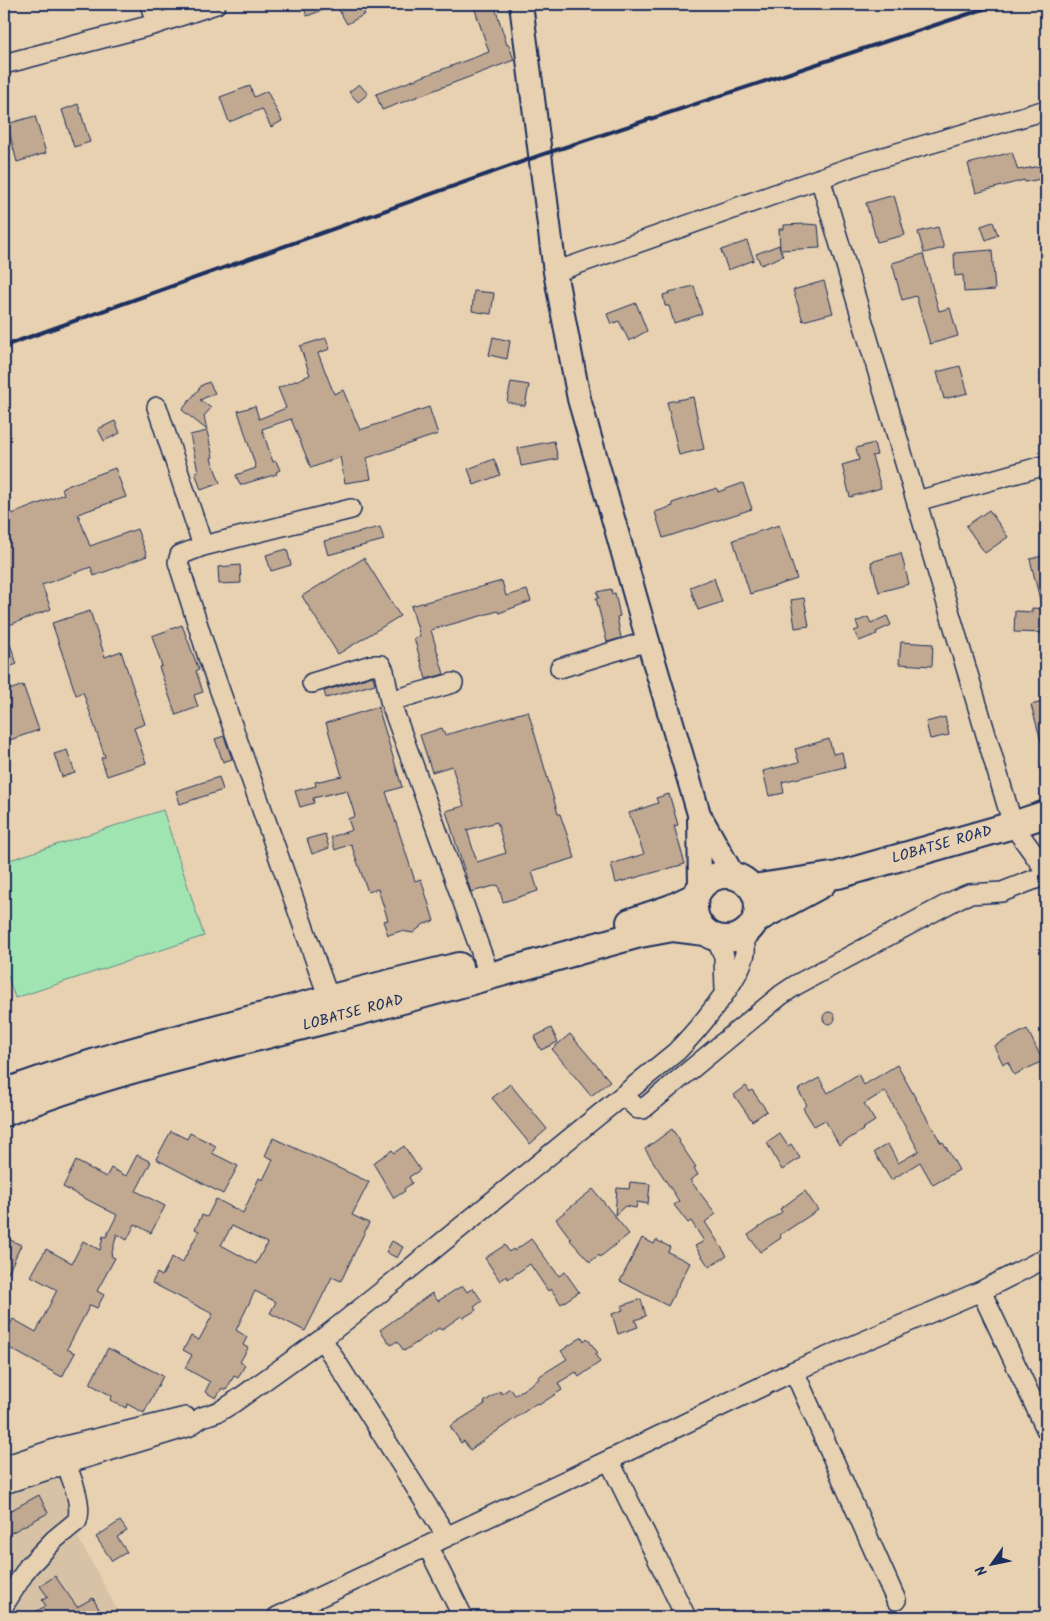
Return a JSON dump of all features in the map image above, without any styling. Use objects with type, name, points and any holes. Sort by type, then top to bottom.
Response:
[{"type":"highway","name":"LOBATSE ROAD","points":[[487,968],[671,908],[697,892],[709,878],[720,874],[743,881],[838,875],[1014,825],[1046,814]]},
{"type":"highway","name":"LOBATSE ROAD","points":[[4,1093],[62,1072],[116,1056],[332,1008],[487,968],[640,934],[673,928],[730,939],[838,875]]},
{"type":"highway","points":[[743,881],[757,898],[758,910],[749,927]]},
{"type":"highway","points":[[697,892],[693,910],[697,922],[710,935]]},
{"type":"highway","name":"LOBATSE ROAD","points":[[4,1114],[70,1088],[174,1058],[332,1008]]},
{"type":"main road","points":[[521,4],[555,272],[579,399],[700,814],[743,881]]},
{"type":"main road","points":[[697,892],[700,814]]},
{"type":"street","points":[[150,4],[156,24]]},
{"type":"street","points":[[4,64],[156,24],[216,4]]},
{"type":"street","points":[[555,272],[820,178],[914,147],[1046,110]]},
{"type":"street","points":[[623,1095],[638,1109],[643,1109],[781,995],[804,980],[959,898],[969,894],[1002,892],[1046,873],[1014,825],[820,178]]},
{"type":"street","points":[[157,407],[203,546]]},
{"type":"street","points":[[917,501],[1046,465]]},
{"type":"street","points":[[332,1008],[208,657],[178,567],[178,558],[180,555],[203,546],[351,509]]},
{"type":"street","points":[[560,668],[648,641]]},
{"type":"street","points":[[312,683],[371,665],[380,665],[384,671],[390,701],[487,968]]},
{"type":"street","points":[[390,701],[453,683]]},
{"type":"street","points":[[4,1466],[184,1429],[202,1417],[220,1411],[233,1403],[322,1339],[380,1294],[676,1052],[691,1037],[739,972],[746,952],[749,927]]},
{"type":"street","points":[[710,935],[724,956],[724,992]]},
{"type":"street","points":[[277,1617],[428,1547],[794,1371],[981,1291],[1046,1258]]},
{"type":"street","points":[[981,1291],[1046,1429]]},
{"type":"street","points":[[322,1339],[447,1537]]},
{"type":"street","points":[[794,1371],[896,1600]]},
{"type":"street","points":[[4,1484],[63,1455]]},
{"type":"street","points":[[4,1605],[28,1567],[55,1539],[77,1521],[79,1512],[76,1493],[63,1455]]},
{"type":"street","points":[[609,1460],[686,1617]]},
{"type":"street","points":[[428,1547],[463,1617]]},
{"type":"shaded area","points":[[66,1464],[72,1526],[121,1617],[4,1617],[4,1484]]},
{"type":"green space","points":[[163,810],[204,936],[15,998],[4,964],[4,862]]},
{"type":"building","points":[[302,4],[360,4],[365,14],[347,24],[336,5],[307,16]]},
{"type":"building","points":[[473,4],[494,4],[507,45],[509,45],[514,60],[382,110],[376,94],[489,52]]},
{"type":"building","points":[[359,84],[368,94],[358,102],[349,92]]},
{"type":"building","points":[[250,86],[254,97],[267,91],[282,121],[271,127],[262,109],[229,122],[220,97]]},
{"type":"building","points":[[78,104],[90,142],[74,147],[62,110]]},
{"type":"building","points":[[35,116],[46,153],[17,162],[7,124]]},
{"type":"building","points":[[1012,152],[1018,170],[1046,165],[1046,178],[1025,182],[1024,180],[976,193],[968,164]]},
{"type":"building","points":[[894,195],[905,235],[877,242],[866,203]]},
{"type":"building","points":[[993,222],[998,235],[986,240],[981,226]]},
{"type":"building","points":[[784,225],[818,225],[820,248],[780,250],[783,256],[761,265],[756,254],[779,245],[780,249],[779,229],[784,229]]},
{"type":"building","points":[[938,227],[944,248],[924,253],[918,232]]},
{"type":"building","points":[[747,241],[754,260],[728,270],[721,250]]},
{"type":"building","points":[[992,250],[995,290],[964,292],[963,275],[955,276],[954,253]]},
{"type":"building","points":[[923,254],[939,311],[950,308],[958,336],[930,344],[916,296],[902,300],[892,263]]},
{"type":"building","points":[[824,281],[833,313],[803,321],[793,290]]},
{"type":"building","points":[[694,286],[702,314],[674,323],[669,306],[665,306],[663,295]]},
{"type":"building","points":[[474,291],[494,293],[491,314],[472,311]]},
{"type":"building","points":[[636,303],[647,331],[629,341],[619,321],[611,324],[607,314]]},
{"type":"building","points":[[493,337],[510,341],[507,359],[489,355]]},
{"type":"building","points":[[326,338],[330,349],[318,353],[334,394],[343,390],[360,430],[429,407],[438,434],[367,458],[371,479],[345,483],[340,457],[311,468],[291,419],[262,429],[273,462],[276,461],[280,470],[276,472],[277,474],[240,485],[236,475],[256,468],[238,411],[255,406],[259,419],[286,408],[278,388],[310,375],[300,346]]},
{"type":"building","points":[[960,366],[968,393],[944,399],[937,372]]},
{"type":"building","points":[[209,382],[215,393],[200,400],[211,408],[204,416],[207,430],[182,410],[202,385]]},
{"type":"building","points":[[511,382],[529,385],[525,406],[507,402]]},
{"type":"building","points":[[693,397],[704,449],[679,455],[667,402]]},
{"type":"building","points":[[115,421],[120,433],[104,441],[98,429]]},
{"type":"building","points":[[207,431],[213,457],[211,458],[220,483],[201,490],[195,472],[198,471],[190,435]]},
{"type":"building","points":[[554,441],[558,459],[521,466],[518,448]]},
{"type":"building","points":[[874,443],[877,455],[872,456],[881,488],[850,497],[842,465],[859,460],[856,448]]},
{"type":"building","points":[[494,459],[500,475],[474,485],[468,469]]},
{"type":"building","points":[[115,468],[126,497],[78,514],[90,546],[137,529],[147,556],[94,576],[91,567],[42,585],[51,609],[4,627],[4,517],[64,494],[62,488]]},
{"type":"building","points":[[743,483],[752,509],[663,538],[655,512],[673,506],[672,503],[717,488],[718,492]]},
{"type":"building","points":[[989,510],[1008,537],[985,553],[966,526]]},
{"type":"building","points":[[779,525],[797,579],[750,594],[733,540]]},
{"type":"building","points":[[380,527],[384,540],[328,555],[324,541]]},
{"type":"building","points":[[287,549],[291,565],[271,571],[266,555]]},
{"type":"building","points":[[901,553],[909,584],[879,592],[871,562]]},
{"type":"building","points":[[1046,555],[1046,607],[1042,608],[1030,559]]},
{"type":"building","points":[[364,558],[400,616],[338,654],[302,596]]},
{"type":"building","points":[[240,565],[241,583],[219,584],[218,567]]},
{"type":"building","points":[[714,578],[722,602],[698,610],[690,587]]},
{"type":"building","points":[[502,581],[506,596],[527,590],[531,601],[499,613],[498,611],[431,630],[444,674],[426,679],[414,638],[420,636],[411,606]]},
{"type":"building","points":[[611,589],[612,594],[615,593],[620,616],[617,617],[621,638],[607,642],[596,598],[599,598],[597,592]]},
{"type":"building","points":[[804,598],[809,626],[795,628],[791,600]]},
{"type":"building","points":[[1032,608],[1046,609],[1046,633],[1014,632],[1015,611],[1032,612]]},
{"type":"building","points":[[90,611],[105,657],[121,651],[145,724],[134,728],[146,763],[107,776],[101,758],[105,757],[83,692],[76,695],[52,623]]},
{"type":"building","points":[[887,616],[891,625],[876,632],[877,634],[859,641],[854,631],[859,629],[856,622],[868,617],[871,623]]},
{"type":"building","points":[[182,625],[199,670],[196,671],[203,692],[194,695],[198,707],[176,715],[159,667],[162,666],[152,636]]},
{"type":"building","points":[[4,630],[17,664],[4,669]]},
{"type":"building","points":[[901,642],[933,644],[932,666],[899,664]]},
{"type":"building","points":[[373,676],[375,684],[326,698],[324,691]]},
{"type":"building","points":[[23,685],[39,730],[4,742],[4,692]]},
{"type":"building","points":[[1046,701],[1046,748],[1043,748],[1031,705]]},
{"type":"building","points":[[378,707],[402,787],[386,792],[415,881],[421,879],[434,921],[424,924],[413,933],[401,931],[388,935],[383,921],[388,920],[378,889],[368,892],[351,844],[335,850],[331,837],[352,830],[348,819],[355,816],[347,790],[313,798],[314,803],[300,807],[295,791],[316,786],[315,782],[342,776],[326,723]]},
{"type":"building","points":[[528,711],[558,814],[560,814],[575,858],[532,871],[538,891],[503,902],[498,885],[471,892],[446,811],[464,806],[452,766],[432,772],[420,735],[442,728],[445,735]],"holes":[[[497,822],[506,853],[477,862],[467,830]]]},
{"type":"building","points":[[945,717],[949,735],[930,739],[926,722]]},
{"type":"building","points":[[224,736],[232,759],[223,762],[215,739]]},
{"type":"building","points":[[829,739],[833,754],[842,752],[845,767],[782,782],[784,793],[769,796],[763,771],[799,762],[795,749]]},
{"type":"building","points":[[67,750],[75,773],[62,777],[54,754]]},
{"type":"building","points":[[219,777],[223,790],[180,804],[176,791]]},
{"type":"building","points":[[669,794],[678,825],[674,826],[685,864],[616,883],[611,864],[644,854],[629,813],[658,803],[656,798]]},
{"type":"building","points":[[325,834],[329,848],[312,854],[307,839]]},
{"type":"building","points":[[829,1012],[835,1018],[829,1024],[823,1018]]},
{"type":"building","points":[[551,1028],[558,1042],[541,1050],[534,1037]]},
{"type":"building","points":[[1027,1029],[1043,1061],[1014,1075],[1008,1062],[1003,1064],[994,1046]]},
{"type":"building","points":[[570,1034],[610,1081],[591,1096],[552,1049]]},
{"type":"building","points":[[897,1065],[941,1143],[943,1142],[959,1170],[933,1185],[920,1162],[891,1180],[874,1152],[888,1144],[898,1163],[919,1151],[885,1091],[864,1104],[875,1121],[839,1145],[825,1120],[814,1126],[803,1108],[807,1105],[798,1090],[819,1078],[828,1093],[858,1074],[864,1085]]},
{"type":"building","points":[[510,1084],[547,1129],[530,1144],[492,1098]]},
{"type":"building","points":[[746,1086],[750,1092],[752,1090],[767,1111],[752,1121],[734,1095]]},
{"type":"building","points":[[672,1129],[696,1167],[694,1168],[698,1175],[690,1180],[716,1214],[705,1222],[727,1256],[709,1267],[695,1246],[704,1241],[691,1221],[688,1223],[674,1205],[679,1201],[645,1149]]},
{"type":"building","points":[[171,1131],[187,1139],[190,1133],[216,1146],[212,1153],[238,1166],[223,1194],[156,1159]]},
{"type":"building","points":[[780,1134],[788,1146],[791,1144],[800,1158],[782,1170],[767,1143]]},
{"type":"building","points":[[273,1138],[369,1182],[352,1215],[369,1223],[341,1281],[332,1277],[305,1331],[270,1313],[276,1302],[255,1291],[236,1330],[247,1337],[243,1345],[248,1348],[240,1362],[245,1365],[238,1378],[234,1376],[226,1390],[222,1388],[216,1398],[205,1392],[210,1382],[185,1368],[192,1355],[183,1350],[191,1336],[199,1340],[213,1314],[152,1283],[157,1273],[162,1276],[172,1257],[182,1263],[199,1231],[195,1229],[202,1215],[207,1217],[216,1199],[243,1213],[259,1178],[263,1180],[273,1159],[265,1156]],"holes":[[[232,1226],[267,1243],[256,1264],[221,1245]]]},
{"type":"building","points":[[404,1146],[420,1170],[409,1177],[412,1183],[404,1189],[405,1191],[394,1198],[373,1163],[392,1150],[394,1153]]},
{"type":"building","points":[[137,1155],[151,1162],[136,1191],[165,1206],[151,1233],[135,1224],[127,1240],[117,1234],[111,1256],[115,1258],[97,1291],[104,1295],[97,1308],[90,1305],[67,1349],[75,1353],[62,1377],[4,1345],[4,1336],[13,1319],[36,1332],[57,1290],[31,1276],[46,1249],[72,1263],[83,1241],[100,1250],[103,1236],[106,1237],[117,1215],[63,1187],[76,1161],[106,1177],[111,1168],[126,1176]]},
{"type":"building","points":[[630,1182],[650,1184],[648,1204],[637,1202],[636,1208],[625,1206],[615,1215],[617,1188],[629,1189]]},
{"type":"building","points":[[593,1189],[629,1234],[600,1257],[599,1255],[590,1262],[570,1240],[556,1219]]},
{"type":"building","points":[[805,1191],[818,1210],[780,1235],[781,1238],[760,1252],[748,1235],[782,1212],[780,1209]]},
{"type":"building","points":[[4,1237],[21,1245],[4,1282]]},
{"type":"building","points":[[642,1238],[654,1244],[656,1240],[670,1247],[668,1252],[690,1263],[668,1306],[620,1281]]},
{"type":"building","points":[[531,1239],[559,1276],[565,1272],[579,1292],[561,1304],[551,1289],[548,1291],[530,1264],[508,1279],[507,1276],[500,1281],[485,1258],[505,1245],[509,1252],[513,1249],[514,1251]]},
{"type":"building","points":[[392,1241],[403,1247],[397,1258],[386,1252]]},
{"type":"building","points":[[463,1286],[467,1292],[473,1288],[482,1301],[474,1307],[476,1310],[463,1318],[461,1316],[441,1330],[439,1328],[404,1351],[397,1341],[391,1345],[380,1330],[432,1293],[438,1301]]},
{"type":"building","points":[[641,1299],[646,1316],[635,1320],[638,1327],[618,1334],[612,1314],[623,1310],[621,1306]]},
{"type":"building","points":[[582,1337],[584,1341],[587,1338],[598,1353],[595,1354],[600,1362],[579,1377],[576,1372],[558,1383],[562,1390],[539,1405],[537,1403],[470,1450],[464,1441],[461,1443],[450,1426],[485,1404],[484,1402],[500,1391],[501,1394],[510,1388],[515,1395],[539,1379],[538,1377],[567,1359],[561,1351]]},
{"type":"building","points":[[108,1348],[163,1376],[144,1413],[127,1404],[126,1408],[110,1400],[112,1396],[90,1384]]},
{"type":"building","points":[[39,1495],[48,1513],[7,1535],[4,1529],[4,1514]]},
{"type":"building","points":[[120,1521],[127,1531],[117,1537],[127,1552],[112,1561],[96,1537]]},
{"type":"building","points":[[55,1576],[77,1607],[93,1598],[101,1613],[93,1617],[25,1617],[46,1606],[42,1600],[48,1597],[40,1586]]},
{"type":"railway","points":[[4,346],[541,155],[999,4]]}]
